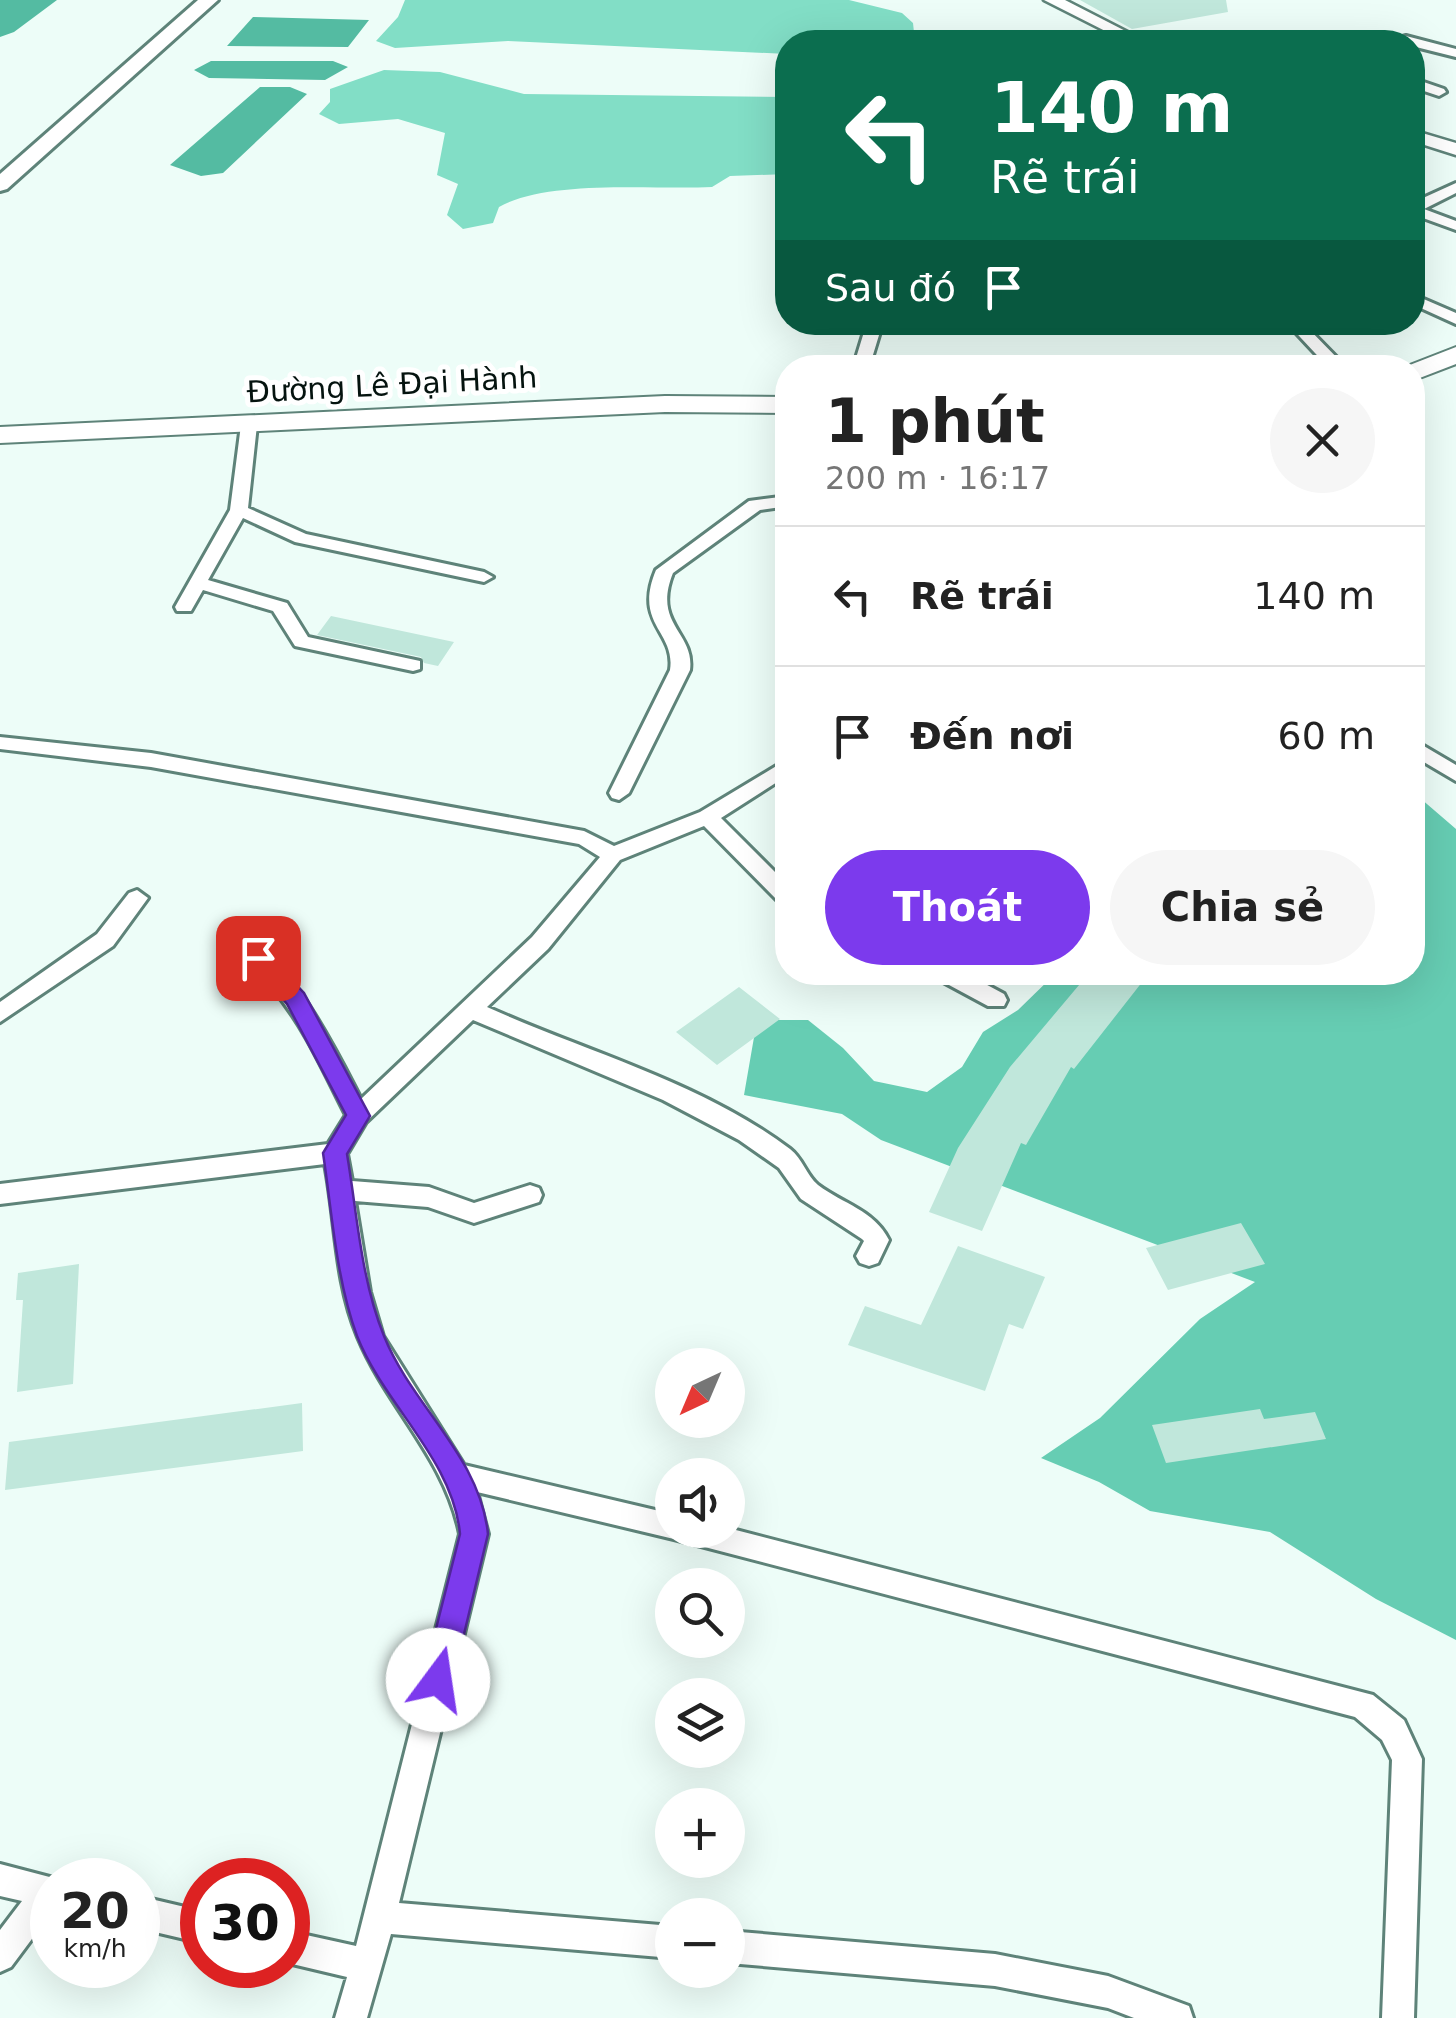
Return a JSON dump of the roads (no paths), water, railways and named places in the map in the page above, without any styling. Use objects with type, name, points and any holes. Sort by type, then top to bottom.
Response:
[{"type":"main road","points":[[0,185],[209,0]]},
{"type":"main road","points":[[1425,368],[1456,355]]},
{"type":"main road","name":"Đường Lê Đại Hành","points":[[0,435],[665,404],[775,405]]},
{"type":"street","points":[[1052,0],[1112,30]]},
{"type":"street","points":[[1425,45],[1456,54]]},
{"type":"street","points":[[1425,87],[1439,92]]},
{"type":"street","points":[[1425,139],[1456,149]]},
{"type":"street","points":[[1425,202],[1456,187]]},
{"type":"street","points":[[1425,214],[1456,226]]},
{"type":"street","points":[[1425,304],[1456,319]]},
{"type":"street","points":[[1306,335],[1326,355]]},
{"type":"street","points":[[184,607],[239,510],[249,424]]},
{"type":"street","points":[[619,792],[680,670],[682,656],[656,616],[665,570],[775,493]]},
{"type":"street","points":[[754,505],[775,502]]},
{"type":"street","points":[[239,510],[301,538],[484,578]]},
{"type":"street","points":[[200,583],[286,611],[295,638],[302,642],[413,665]]},
{"type":"street","points":[[0,743],[151,760],[565,834],[584,838],[614,855]]},
{"type":"street","points":[[1425,754],[1456,774]]},
{"type":"street","points":[[351,2018],[380,1917],[474,1534],[472,1512],[456,1474],[370,1335],[358,1294],[335,1153],[358,1116],[473,1010],[560,922],[614,855],[707,817],[750,794],[775,775]]},
{"type":"street","points":[[707,817],[775,885]]},
{"type":"street","points":[[0,1014],[104,940],[137,898]]},
{"type":"street","points":[[237,946],[258,958],[296,999],[358,1116]]},
{"type":"street","points":[[968,985],[996,1000]]},
{"type":"street","points":[[473,1010],[554,1048],[668,1090],[785,1158],[797,1181],[810,1193],[870,1229],[877,1240],[869,1256]]},
{"type":"street","points":[[0,1194],[335,1153]]},
{"type":"street","points":[[343,1190],[429,1197],[474,1214],[530,1195]]},
{"type":"street","points":[[456,1474],[655,1523]]},
{"type":"street","points":[[745,1546],[1363,1706],[1393,1730],[1407,1759],[1398,2018]]},
{"type":"street","points":[[0,1880],[30,1886]]},
{"type":"street","points":[[380,1917],[655,1941]]},
{"type":"street","points":[[0,1956],[30,1918]]},
{"type":"street","points":[[745,1948],[995,1970],[1108,1992],[1177,2018]]},
{"type":"street","points":[[310,1952],[366,1966]]}]
